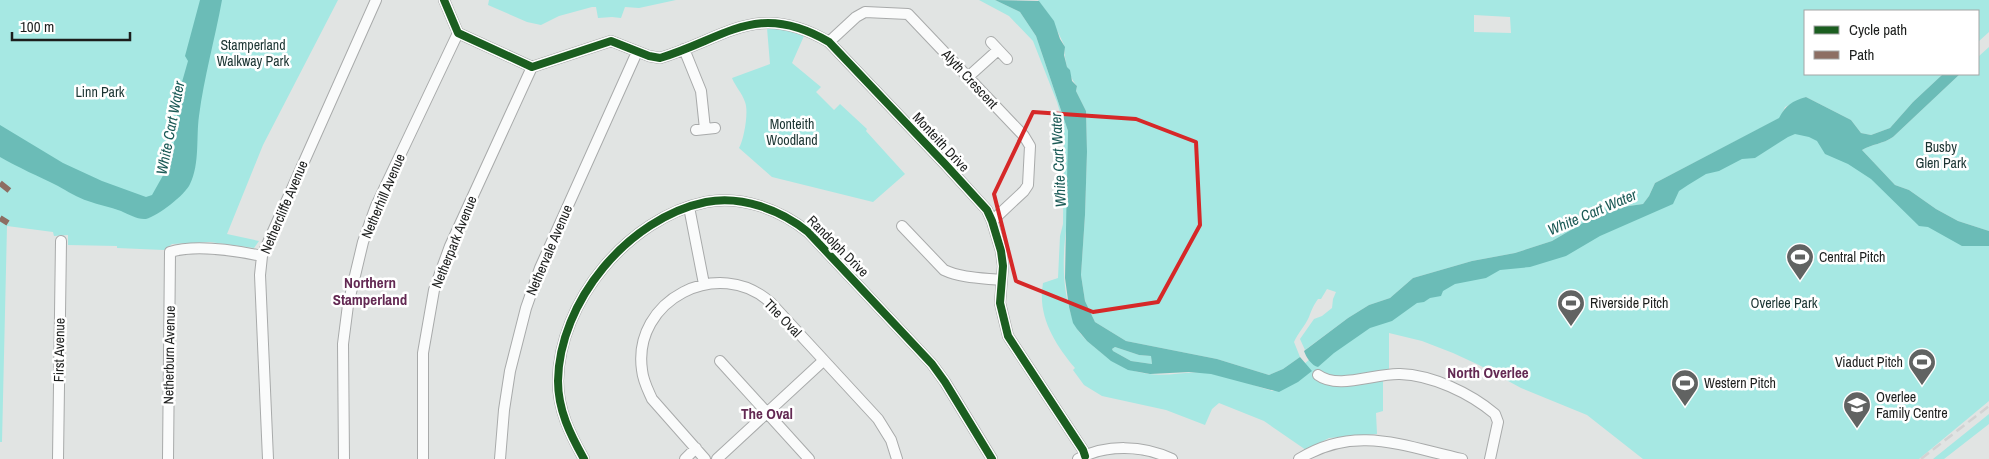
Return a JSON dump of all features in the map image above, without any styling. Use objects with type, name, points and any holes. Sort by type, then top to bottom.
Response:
[{"type":"street","name":"Nethercliffe Avenue","points":[[268,459],[260,275],[262,256],[376,0]]},
{"type":"street","points":[[444,0],[458,33],[532,67]]},
{"type":"street","name":"Alyth Crescent","points":[[829,42],[860,14],[865,12],[908,14],[1024,136],[1030,146],[1028,185],[1024,192],[992,220]]},
{"type":"street","name":"Monteith Drive","points":[[532,67],[606,42],[617,43],[648,56],[660,58],[735,26],[751,23],[784,23],[803,28],[829,42],[980,202],[992,220],[1001,251],[1000,303],[1008,336],[1083,450],[1081,457]]},
{"type":"street","name":"Netherhill Avenue","points":[[344,459],[343,344],[348,305],[363,242],[376,206],[458,33]]},
{"type":"street","points":[[968,77],[995,46],[1007,59]]},
{"type":"street","points":[[684,49],[701,91],[705,129]]},
{"type":"street","name":"Nethervale Avenue","points":[[500,459],[504,410],[510,371],[526,308],[540,268],[637,52]]},
{"type":"street","name":"Netherpark Avenue","points":[[423,459],[423,353],[434,290],[450,246],[532,67]]},
{"type":"street","name":"Randolph Drive","points":[[584,459],[567,427],[559,394],[558,380],[562,351],[571,321],[591,284],[612,258],[632,239],[653,225],[689,207],[720,201],[754,204],[781,214],[808,232],[932,364],[992,459]]},
{"type":"street","points":[[689,207],[704,284]]},
{"type":"street","points":[[902,226],[944,270],[965,276],[1001,280]]},
{"type":"street","name":"First Avenue","points":[[58,459],[61,241]]},
{"type":"street","name":"Netherburn Avenue","points":[[168,459],[170,252],[190,249],[228,250],[262,256]]},
{"type":"street","name":"The Oval","points":[[706,459],[652,399],[647,388],[642,364],[642,351],[648,330],[663,307],[684,291],[704,284],[715,283],[735,284],[748,288],[767,299],[878,419],[892,440],[898,459]]},
{"type":"street","points":[[719,361],[810,459]]},
{"type":"street","points":[[717,459],[823,361]]},
{"type":"street","points":[[1318,375],[1325,380],[1337,382],[1383,371],[1429,377],[1458,391],[1495,414],[1498,422],[1490,459]]},
{"type":"street","points":[[1299,459],[1329,444],[1367,439],[1462,459]]},
{"type":"street","points":[[685,459],[696,448]]},
{"type":"street","points":[[1081,457],[1101,451],[1122,448],[1142,449],[1156,456],[1172,459]]},
{"type":"highlighted area","points":[[1033,112],[1136,119],[1196,142],[1200,225],[1158,302],[1093,312],[1016,281],[994,194]]},
{"type":"green space","points":[[0,0],[338,0],[263,145],[227,234],[259,241],[254,248],[210,242],[172,244],[164,250],[117,248],[117,246],[68,245],[68,235],[54,236],[53,232],[7,226],[2,442],[0,442]]},
{"type":"green space","points":[[489,0],[676,0],[639,8],[625,7],[621,18],[598,18],[596,7],[592,7],[559,16],[541,25],[527,22],[488,5]]},
{"type":"green space","name":"Overlee Park","points":[[979,0],[995,0],[1020,12],[1036,36],[1068,131],[1067,223],[1064,249],[1064,277],[1068,304],[1077,328],[1084,337],[1110,359],[1128,369],[1157,375],[1195,372],[1210,373],[1273,391],[1325,346],[1435,284],[1622,218],[1789,122],[1871,173],[1989,240],[1989,401],[1919,459],[1643,459],[1587,415],[1521,388],[1453,353],[1422,341],[1389,333],[1389,369],[1383,374],[1383,411],[1376,413],[1377,434],[1329,438],[1306,450],[1264,421],[1219,403],[1212,409],[1205,425],[1166,410],[1102,396],[1084,385],[1073,370],[1075,368],[1049,329],[1043,307],[1043,283],[1058,278],[1060,236],[1063,224],[1064,126],[1057,102],[1033,41],[1009,16]]},
{"type":"green space","points":[[1038,0],[1989,0],[1989,32],[1979,41],[1979,10],[1804,10],[1804,75],[1942,75],[1913,102],[1890,128],[1871,135],[1861,133],[1851,120],[1806,97],[1785,107],[1780,118],[1655,183],[1643,204],[1622,207],[1616,201],[1607,209],[1552,241],[1515,253],[1472,261],[1413,278],[1390,298],[1369,305],[1305,350],[1300,339],[1314,319],[1322,316],[1332,308],[1336,292],[1327,289],[1321,299],[1318,299],[1294,342],[1300,357],[1283,369],[1269,375],[1217,359],[1126,341],[1095,322],[1085,301],[1081,275],[1087,152],[1086,111],[1076,91],[1077,86],[1068,69],[1064,45]],"holes":[[[1474,15],[1510,17],[1511,33],[1474,32]]]},
{"type":"green space","name":"Monteith Woodland","points":[[767,28],[785,30],[804,36],[792,63],[821,87],[816,92],[834,110],[840,104],[867,129],[866,131],[905,174],[873,202],[772,177],[739,148],[743,139],[746,106],[732,78],[770,64]]},
{"type":"green space","name":"Busby Glen Park","points":[[1989,47],[1989,231],[1958,221],[1936,209],[1909,190],[1895,185],[1862,150],[1893,137],[1959,75],[1979,75],[1979,56]]},
{"type":"green space","points":[[1115,347],[1139,355],[1151,356],[1152,364],[1131,361],[1113,351],[1112,349]]},
{"type":"green space","points":[[1989,414],[1989,424],[1944,459],[1933,459]]},
{"type":"shaded area","points":[[200,0],[222,0],[201,101],[195,168],[187,189],[171,205],[146,219],[136,218],[121,211],[80,198],[0,157],[0,125],[63,163],[102,181],[146,197],[152,195],[170,163],[169,153],[174,143],[180,89],[188,61],[185,56]]},
{"type":"shaded area","points":[[995,0],[1039,1],[1054,21],[1065,47],[1064,55],[1067,67],[1070,70],[1072,81],[1077,86],[1076,91],[1086,111],[1087,152],[1081,275],[1085,301],[1095,322],[1126,341],[1217,359],[1269,375],[1283,369],[1300,357],[1312,371],[1298,382],[1279,392],[1211,374],[1189,372],[1150,374],[1128,370],[1111,361],[1087,341],[1077,329],[1073,323],[1069,307],[1065,278],[1068,131],[1036,36],[1020,12]],"holes":[[[1115,347],[1139,355],[1151,356],[1152,364],[1131,361],[1112,349]]]},
{"type":"shaded area","points":[[1942,75],[1959,75],[1893,137],[1862,150],[1895,185],[1909,190],[1936,209],[1958,221],[1989,231],[1989,246],[1962,246],[1928,227],[1919,226],[1871,179],[1848,164],[1825,154],[1817,141],[1795,134],[1755,158],[1742,159],[1719,171],[1706,174],[1679,191],[1673,204],[1600,236],[1566,256],[1530,267],[1500,270],[1486,278],[1455,284],[1443,291],[1441,296],[1417,303],[1392,321],[1370,328],[1334,353],[1318,367],[1311,363],[1304,351],[1348,318],[1369,305],[1390,298],[1413,278],[1472,261],[1515,253],[1552,241],[1607,209],[1616,201],[1622,207],[1643,204],[1655,183],[1779,118],[1790,104],[1797,100],[1806,97],[1851,120],[1861,133],[1871,135],[1890,128],[1913,102]]},
{"type":"railway","points":[[1921,459],[1989,406]]},
{"type":"marked path","points":[[0,183],[10,191]]},
{"type":"marked path","points":[[0,218],[8,223]]},
{"type":"cycle path","points":[[444,0],[458,33],[532,67],[611,41],[649,56],[660,58],[723,33],[761,23],[782,24],[804,30],[829,42],[987,210],[1001,251],[1003,266],[1000,303],[1008,336],[1083,450],[1085,456]]},
{"type":"cycle path","points":[[584,459],[566,422],[560,402],[558,381],[561,351],[571,322],[585,294],[603,268],[625,245],[650,226],[677,211],[706,202],[720,200],[760,206],[786,217],[808,232],[932,364],[992,459]]},
{"type":"place","name":"Central Pitch","points":[[1800,281]]},
{"type":"place","name":"Riverside Pitch","points":[[1571,327]]},
{"type":"place","name":"Viaduct Pitch","points":[[1922,386]]},
{"type":"place","name":"Western Pitch","points":[[1685,407]]},
{"type":"place","name":"Overlee Family Centre","points":[[1857,429]]},
{"type":"district","name":"Northern Stamperland","points":[[370,290]]},
{"type":"district","name":"North Overlee","points":[[1488,372]]},
{"type":"district","name":"The Oval","points":[[767,413]]},
{"type":"park label","name":"Stamperland Walkway Park","points":[[253,54]]},
{"type":"park label","name":"Linn Park","points":[[100,92]]},
{"type":"water label","name":"White Cart Water","points":[[170,128]]},
{"type":"water label","name":"White Cart Water","points":[[1058,160]]},
{"type":"water label","name":"White Cart Water","points":[[1592,212]]}]
